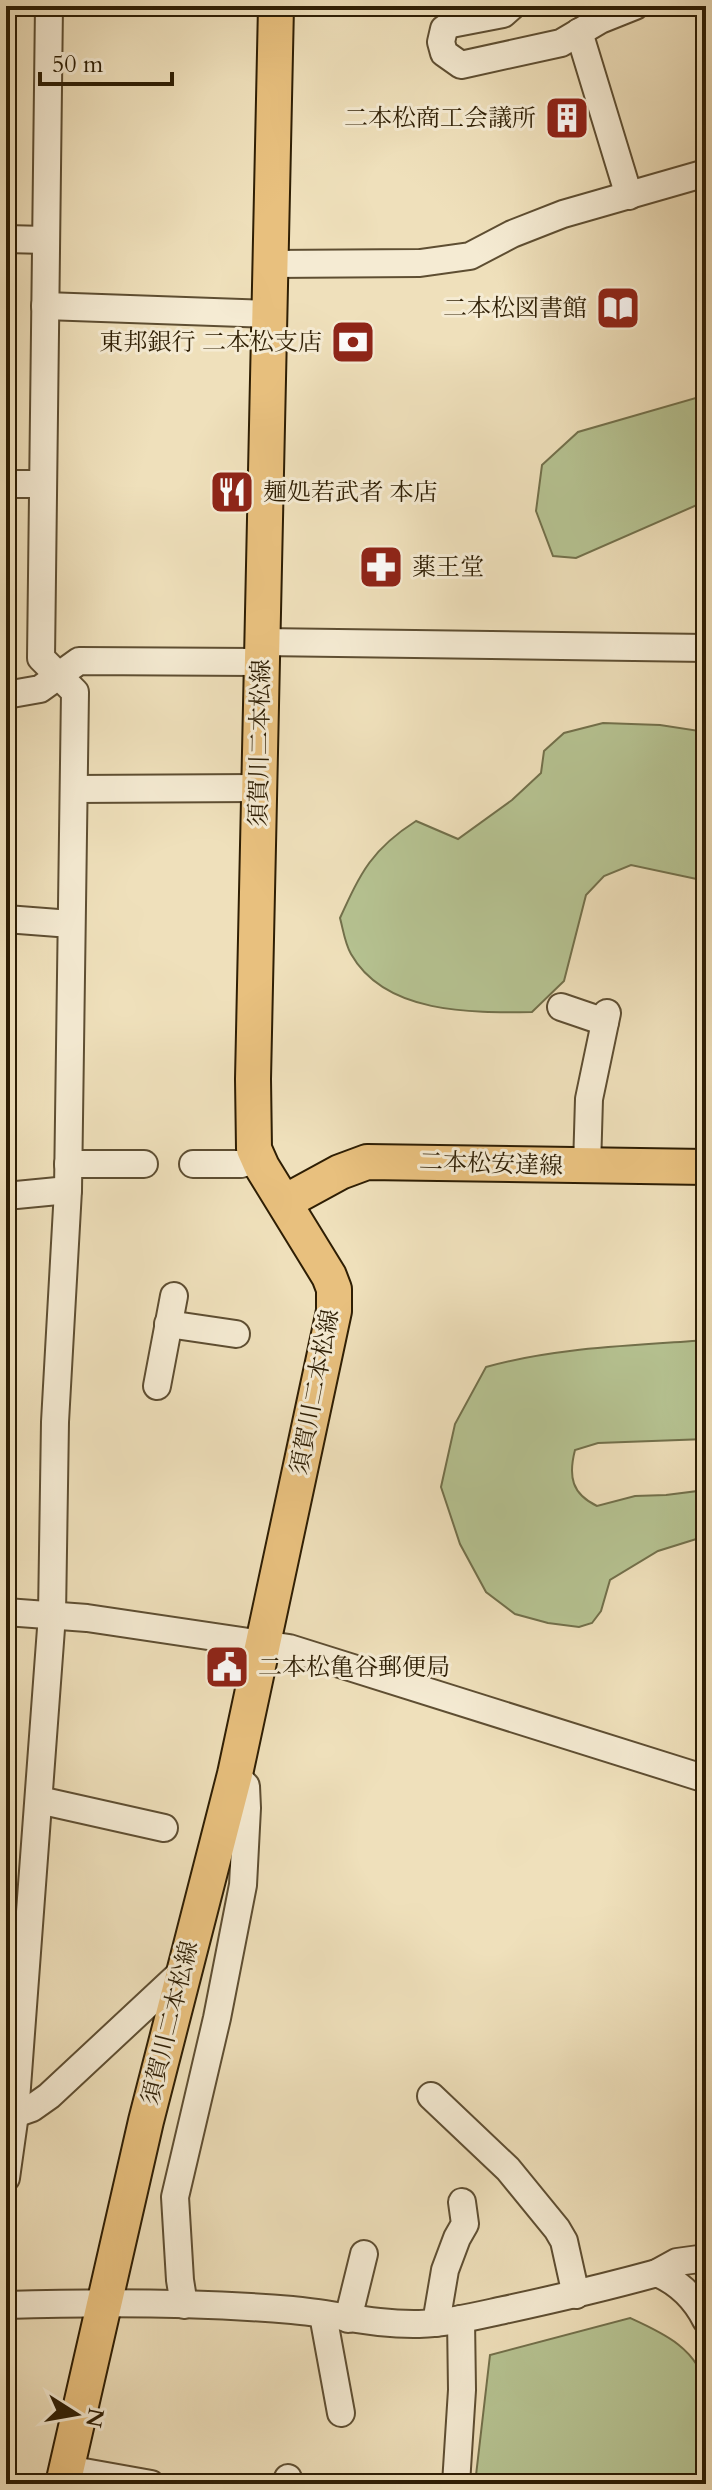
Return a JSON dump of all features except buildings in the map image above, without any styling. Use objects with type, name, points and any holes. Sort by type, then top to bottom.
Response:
[{"type":"main road","name":"須賀川二本松線","points":[[65,2476],[182,1972],[235,1774],[334,1311],[334,1289],[329,1276],[257,1159],[254,1149],[276,6]]},
{"type":"main road","name":"二本松安達線","points":[[285,1202],[352,1166],[367,1162],[706,1167]]},
{"type":"street","points":[[6,2178],[15,2114],[52,1615],[55,1422],[68,1177],[75,692],[41,658],[49,6]]},
{"type":"street","points":[[512,6],[503,14],[451,24],[444,29],[441,42],[444,53],[461,65],[561,43],[600,20],[635,6]]},
{"type":"street","points":[[579,32],[629,196]]},
{"type":"street","points":[[270,264],[420,263],[470,256],[512,234],[563,214],[706,173]]},
{"type":"street","points":[[6,239],[46,240]]},
{"type":"street","points":[[45,306],[269,314]]},
{"type":"street","points":[[6,484],[42,484]]},
{"type":"street","points":[[6,695],[40,689],[79,661],[262,652],[706,648]]},
{"type":"street","points":[[74,789],[260,788]]},
{"type":"street","points":[[6,919],[71,924]]},
{"type":"street","points":[[561,1007],[606,1018],[589,1099],[587,1167]]},
{"type":"street","points":[[193,1164],[241,1164],[257,1159]]},
{"type":"street","points":[[6,1196],[68,1177],[144,1164]]},
{"type":"street","points":[[157,1386],[174,1296]]},
{"type":"street","points":[[168,1324],[236,1334]]},
{"type":"street","points":[[6,1612],[87,1618],[289,1648],[377,1673],[706,1779]]},
{"type":"street","points":[[184,2305],[175,2197],[217,2018],[243,1885],[246,1786],[235,1774]]},
{"type":"street","points":[[39,1800],[164,1828]]},
{"type":"street","points":[[15,2114],[32,2108],[49,2096],[182,1972]]},
{"type":"street","points":[[431,2096],[508,2169],[557,2229],[564,2241],[576,2295]]},
{"type":"street","points":[[456,2484],[462,2390],[448,2321],[445,2270],[465,2224],[462,2202]]},
{"type":"street","points":[[341,2413],[336,2317],[364,2254]]},
{"type":"street","points":[[6,2305],[106,2302],[295,2311],[368,2323],[448,2321],[576,2295],[657,2273],[677,2262],[706,2258]]},
{"type":"street","points":[[657,2273],[677,2283],[688,2293],[706,2320]]},
{"type":"street","points":[[65,2476],[151,2484]]},
{"type":"green space","points":[[706,395],[706,501],[576,558],[553,556],[536,511],[542,465],[578,432]]},
{"type":"green space","points":[[603,723],[660,725],[706,732],[706,881],[631,865],[604,876],[586,895],[564,981],[532,1012],[483,1012],[431,1006],[385,989],[366,974],[349,950],[340,918],[362,874],[378,852],[416,821],[458,839],[512,800],[541,773],[544,751],[564,733]]},
{"type":"green space","points":[[706,1340],[706,1439],[598,1443],[575,1450],[572,1476],[582,1496],[597,1506],[635,1496],[706,1490],[706,1536],[658,1551],[610,1580],[601,1611],[592,1623],[579,1627],[515,1614],[486,1592],[460,1544],[441,1487],[455,1424],[486,1367],[568,1351]]},
{"type":"green space","points":[[630,2318],[678,2344],[696,2363],[702,2375],[706,2389],[706,2484],[475,2484],[490,2355]]},
{"type":"place","name":"二本松商工会議所","points":[[567,118]]},
{"type":"place","name":"二本松図書館","points":[[618,308]]},
{"type":"place","name":"東邦銀行 二本松支店","points":[[353,342]]},
{"type":"place","name":"麺処若武者 本店","points":[[232,492]]},
{"type":"place","name":"薬王堂","points":[[381,567]]},
{"type":"place","name":"二本松亀谷郵便局","points":[[227,1667]]}]
